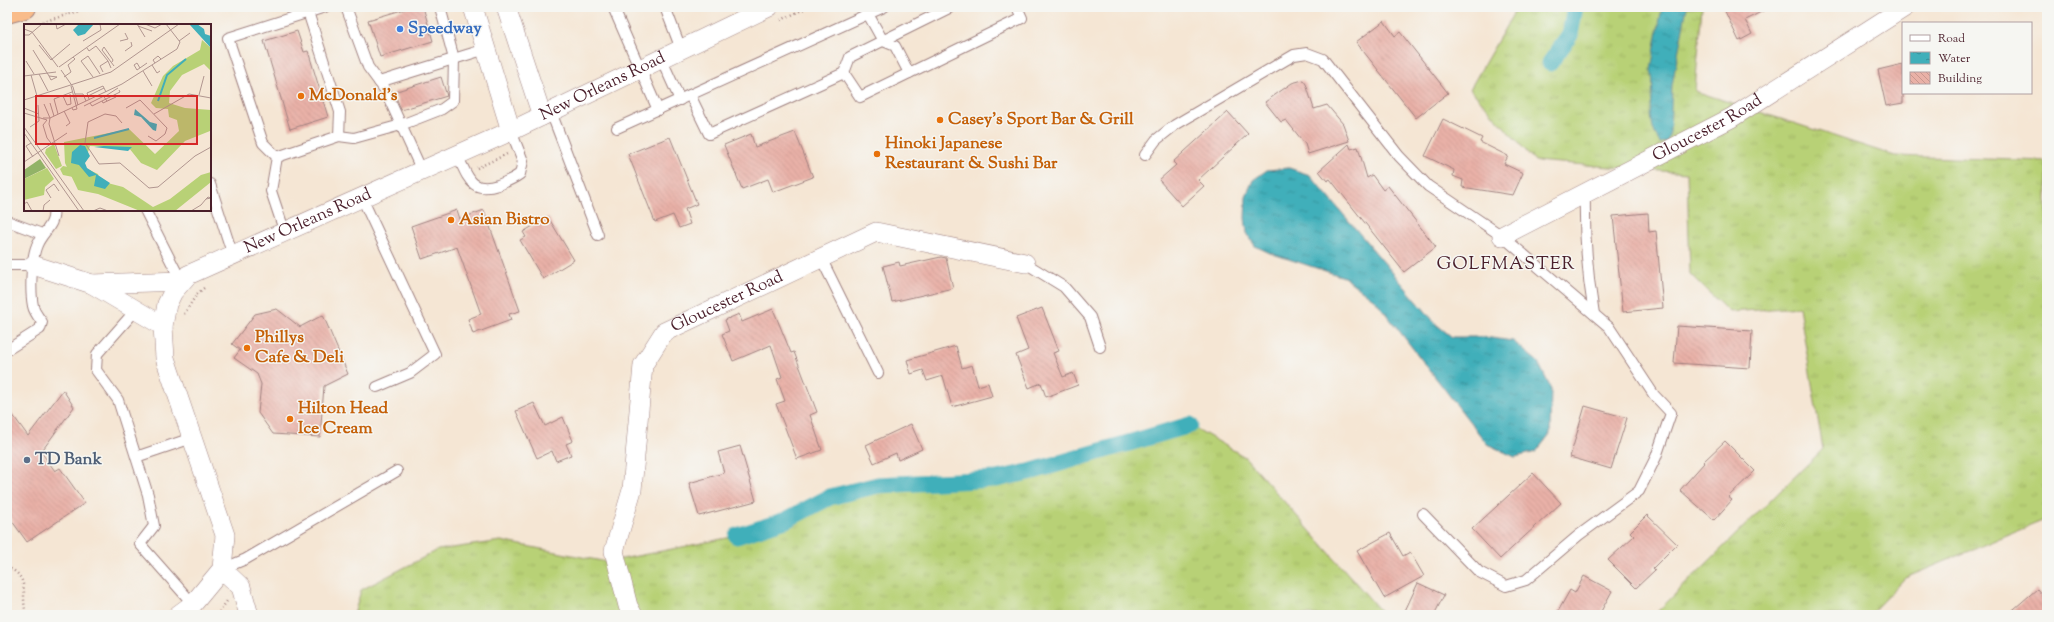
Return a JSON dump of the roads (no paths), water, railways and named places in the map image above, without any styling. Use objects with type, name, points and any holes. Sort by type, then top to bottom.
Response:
[{"type":"street","points":[[473,7],[511,131]]},
{"type":"street","points":[[506,7],[546,114]]},
{"type":"street","name":"New Orleans Road","points":[[222,569],[225,535],[164,358],[163,326],[167,304],[181,281],[188,275],[511,131],[769,7]]},
{"type":"street","name":"Gloucester Road","points":[[1502,236],[1731,118],[1905,7]]},
{"type":"street","name":"Gloucester Road","points":[[633,615],[628,606],[614,550],[632,490],[643,365],[664,332],[876,232],[1025,263]]},
{"type":"street","points":[[33,265],[92,284],[110,293],[135,311],[163,326]]},
{"type":"street","points":[[92,284],[181,281]]},
{"type":"street","points":[[178,615],[193,604],[222,569],[241,587],[249,615]]},
{"type":"lane","points":[[277,158],[263,143],[228,38],[325,7]]},
{"type":"lane","points":[[346,7],[368,67],[385,90],[422,171]]},
{"type":"lane","points":[[277,158],[339,136],[354,138],[401,125],[442,109],[453,101],[454,59],[440,7]]},
{"type":"lane","points":[[613,7],[658,110]]},
{"type":"lane","points":[[665,7],[681,49]]},
{"type":"lane","points":[[617,128],[680,100],[866,11],[884,7]]},
{"type":"lane","points":[[690,95],[709,134],[844,73],[850,57],[951,7]]},
{"type":"lane","points":[[844,73],[860,97],[1022,18],[1017,7]]},
{"type":"lane","points":[[866,11],[883,41],[895,46],[909,73]]},
{"type":"lane","points":[[308,12],[340,112],[339,136]]},
{"type":"lane","points":[[379,82],[486,49]]},
{"type":"lane","points":[[1145,155],[1156,140],[1175,125],[1294,55],[1307,53],[1323,59],[1399,156],[1428,186],[1502,236],[1609,327],[1654,395],[1671,413],[1656,457],[1639,491],[1579,536],[1526,580],[1506,586],[1479,572],[1423,514]]},
{"type":"lane","points":[[661,58],[680,100]]},
{"type":"lane","points":[[546,114],[598,235]]},
{"type":"lane","points":[[457,155],[473,184],[478,188],[486,189],[512,179],[520,174],[523,161],[511,131]]},
{"type":"lane","points":[[277,158],[271,190],[285,233]]},
{"type":"lane","points":[[211,187],[233,256]]},
{"type":"lane","points":[[1585,193],[1584,238],[1588,284],[1594,314]]},
{"type":"lane","points":[[362,198],[435,354],[410,373],[378,387]]},
{"type":"lane","points":[[7,350],[40,328],[42,322],[33,308],[33,265],[36,246],[42,234],[52,224],[53,211]]},
{"type":"lane","points":[[146,211],[181,281]]},
{"type":"lane","points":[[7,221],[42,234]]},
{"type":"lane","points":[[821,258],[878,373]]},
{"type":"lane","points":[[1025,263],[1064,287],[1090,317],[1100,347]]},
{"type":"lane","points":[[7,265],[33,265]]},
{"type":"lane","points":[[135,311],[97,354],[96,370],[118,400],[148,495],[154,526],[140,544],[193,604]]},
{"type":"lane","points":[[136,457],[192,438]]},
{"type":"lane","points":[[222,569],[246,559],[397,471]]},
{"type":"water","points":[[1662,7],[1687,7],[1672,85],[1670,132],[1667,142],[1660,143],[1652,124],[1651,106],[1653,89],[1651,70]]},
{"type":"water","points":[[1289,168],[1310,175],[1437,325],[1452,337],[1484,337],[1513,341],[1538,362],[1551,389],[1550,434],[1536,452],[1515,457],[1487,444],[1376,301],[1344,277],[1270,253],[1255,246],[1247,233],[1245,218],[1246,196],[1253,180],[1267,170]]},
{"type":"waterway","points":[[1550,63],[1570,35],[1575,7]]},
{"type":"waterway","points":[[737,536],[786,520],[830,497],[878,485],[997,479],[1033,471],[1190,425]]},
{"type":"place","name":"Speedway","points":[[400,29]]},
{"type":"place","name":"McDonald's","points":[[301,96]]},
{"type":"place","name":"Casey's Sport Bar & Grill","points":[[940,120]]},
{"type":"place","name":"Hinoki Japanese Restaurant & Sushi Bar","points":[[877,154]]},
{"type":"place","name":"Asian Bistro","points":[[451,220]]},
{"type":"place","name":"Phillys Cafe & Deli","points":[[247,348]]},
{"type":"place","name":"Hilton Head Ice Cream","points":[[290,419]]},
{"type":"place","name":"TD Bank","points":[[27,460]]},
{"type":"district","name":"GOLFMASTER","points":[[1506,265]]}]
